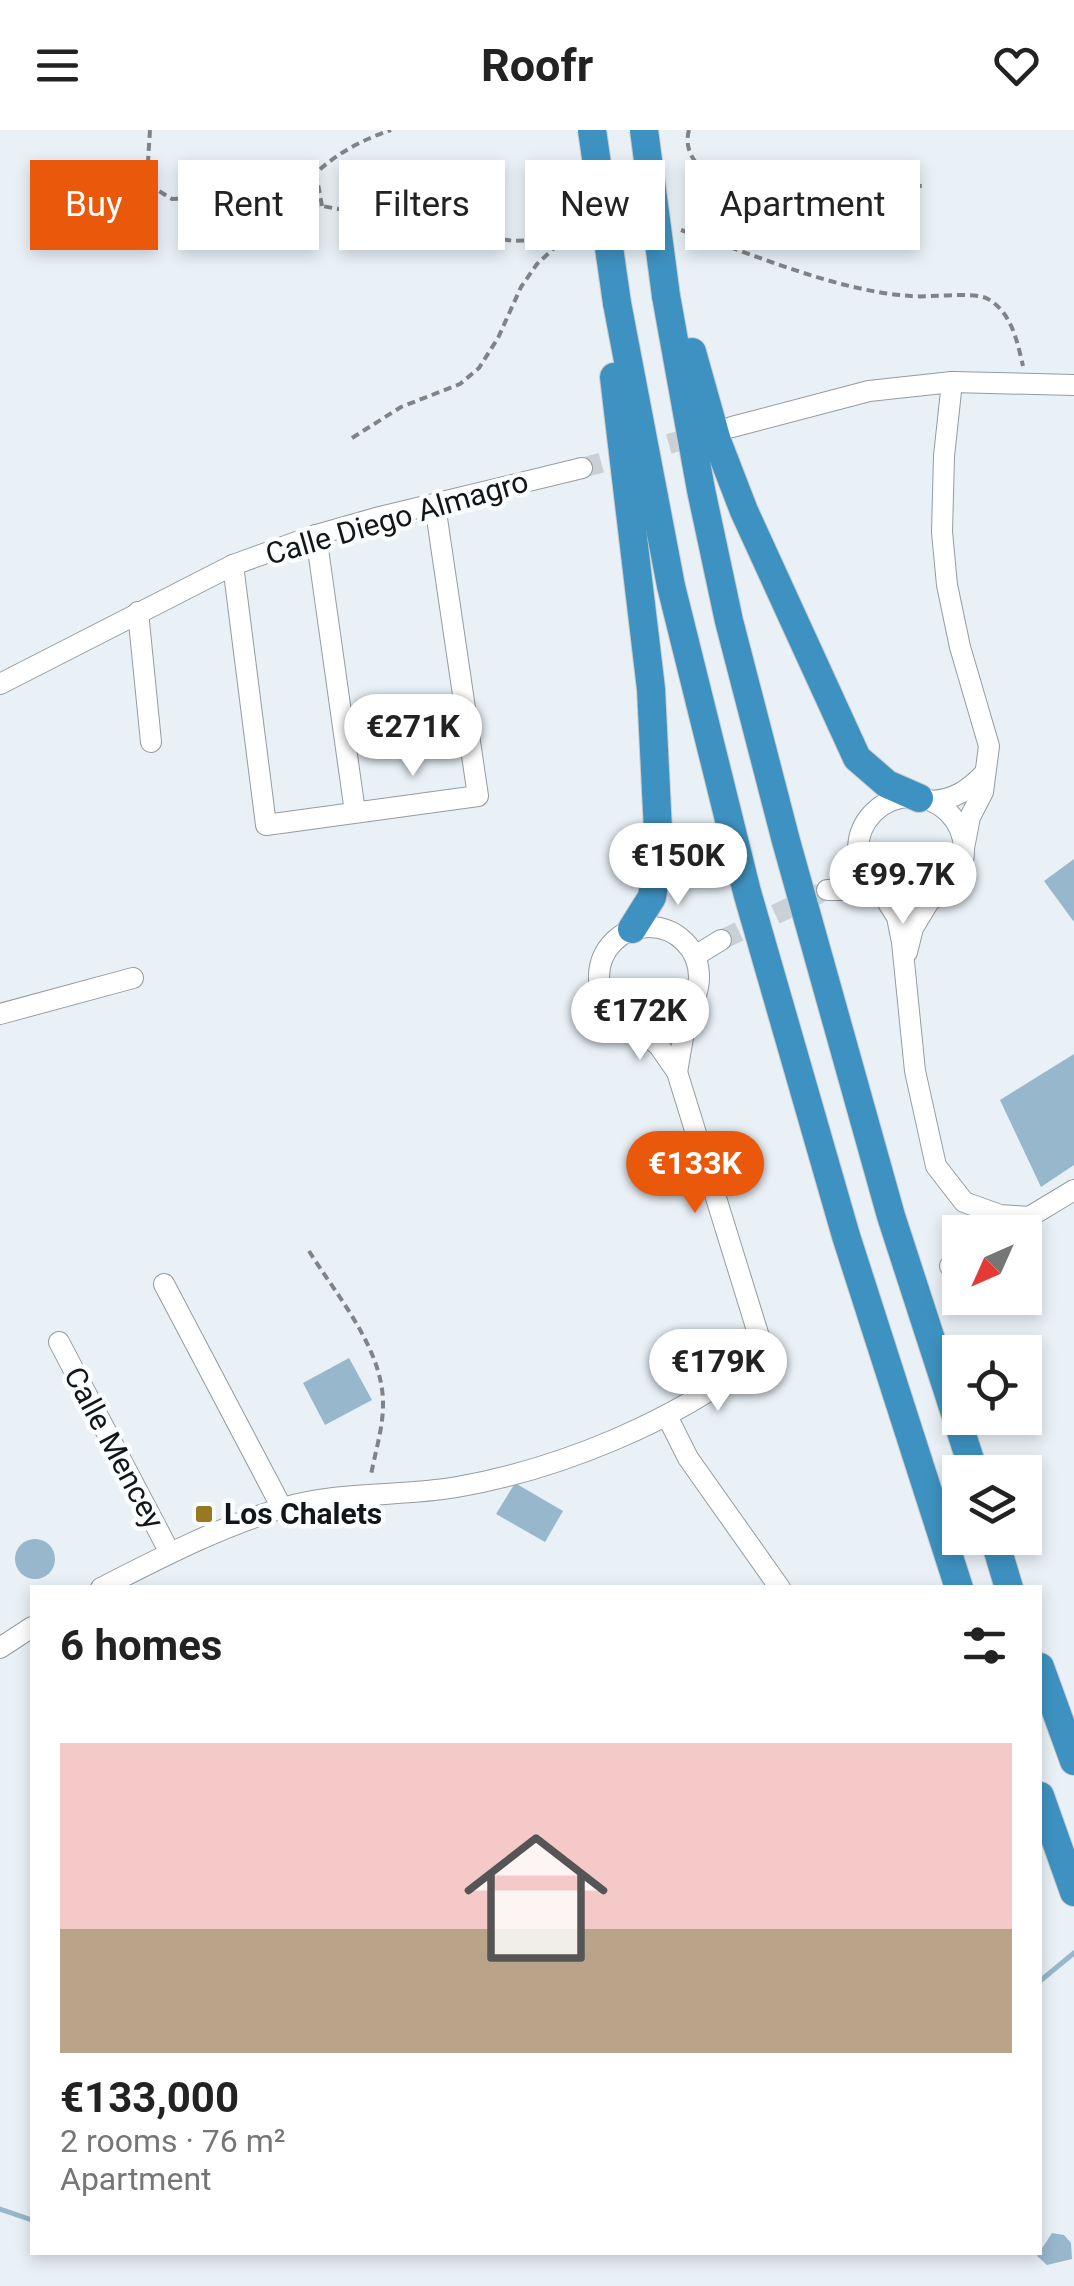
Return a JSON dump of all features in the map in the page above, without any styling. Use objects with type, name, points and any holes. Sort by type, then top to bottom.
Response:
[{"type":"highway","points":[[592,130],[651,689],[659,852],[652,897],[632,930]]},
{"type":"highway","points":[[644,130],[705,509],[730,622],[786,841],[891,1216],[968,1455]]},
{"type":"highway","points":[[672,288],[717,441],[744,511],[857,758],[887,784],[926,800]]},
{"type":"highway","points":[[610,302],[671,586],[748,892],[851,1254],[958,1585]]},
{"type":"highway","points":[[999,1555],[1009,1585]]},
{"type":"highway","points":[[1042,1671],[1066,1728],[1074,1760]]},
{"type":"highway","points":[[1042,1802],[1074,1892]]},
{"type":"street","points":[[904,959],[913,928],[930,900],[956,880],[970,818],[986,772],[988,746],[984,723],[960,647],[947,585],[942,532],[952,382]]},
{"type":"street","points":[[732,426],[869,391],[952,382],[1074,385]]},
{"type":"street","points":[[948,422],[972,395],[990,384]]},
{"type":"street","points":[[912,386],[930,399],[948,422]]},
{"type":"street","name":"Calle Diego Almagro","points":[[0,684],[233,566],[316,535],[582,468]]},
{"type":"street","points":[[233,566],[266,825],[478,796],[436,505]]},
{"type":"street","points":[[316,535],[355,812]]},
{"type":"street","points":[[138,612],[152,742]]},
{"type":"street","points":[[930,900],[914,903],[880,892],[827,890],[858,854],[865,824],[875,811],[903,798],[950,800],[968,790],[986,772]]},
{"type":"street","points":[[926,800],[955,820],[964,848]]},
{"type":"street","points":[[858,854],[868,880],[897,918],[915,1071],[936,1166],[964,1202],[1000,1215]]},
{"type":"street","points":[[107,1585],[170,1553],[282,1508],[457,1487],[582,1454],[667,1416],[756,1358],[761,1344],[677,1072],[658,1046],[610,1008],[599,979],[607,949],[632,930],[662,928],[675,934],[695,956],[699,984],[688,1009],[677,1072]]},
{"type":"street","points":[[695,956],[720,940]]},
{"type":"street","points":[[0,1014],[133,978]]},
{"type":"street","points":[[637,1026],[665,1025],[688,1009]]},
{"type":"street","points":[[1032,1215],[1074,1190]]},
{"type":"street","points":[[164,1284],[282,1508]]},
{"type":"street","name":"Calle Mencey","points":[[59,1342],[170,1553]]},
{"type":"street","points":[[667,1416],[688,1458],[778,1585]]},
{"type":"street","points":[[0,1648],[30,1627]]},
{"type":"path","points":[[322,206],[316,173],[328,161],[370,137],[392,130]]},
{"type":"path","points":[[690,130],[687,139],[697,168],[720,183],[925,186]]},
{"type":"path","points":[[352,438],[401,408],[460,384],[479,368],[498,338],[521,287],[552,250]]},
{"type":"path","points":[[309,1251],[364,1340],[381,1378],[384,1407],[368,1495]]},
{"type":"water","points":[[1074,859],[1074,922],[1044,881]]},
{"type":"water","points":[[1074,1054],[1074,1165],[1041,1187],[1000,1100]]},
{"type":"water","points":[[349,1358],[372,1400],[325,1425],[303,1383]]},
{"type":"water","points":[[515,1483],[563,1511],[545,1542],[496,1514]]},
{"type":"water","points":[[35,1539],[49,1545],[55,1559],[49,1573],[35,1579],[21,1573],[15,1559],[21,1545]]},
{"type":"water","points":[[1052,2233],[1064,2235],[1071,2243],[1072,2259],[1047,2265],[1037,2256],[1042,2255]]},
{"type":"waterway","points":[[1042,1979],[1074,1953]]},
{"type":"waterway","points":[[0,2209],[30,2219]]},
{"type":"tunnel","points":[[582,468],[701,435]]},
{"type":"tunnel","points":[[721,940],[827,890]]},
{"type":"place","name":"Los Chalets","points":[[204,1514]]}]
